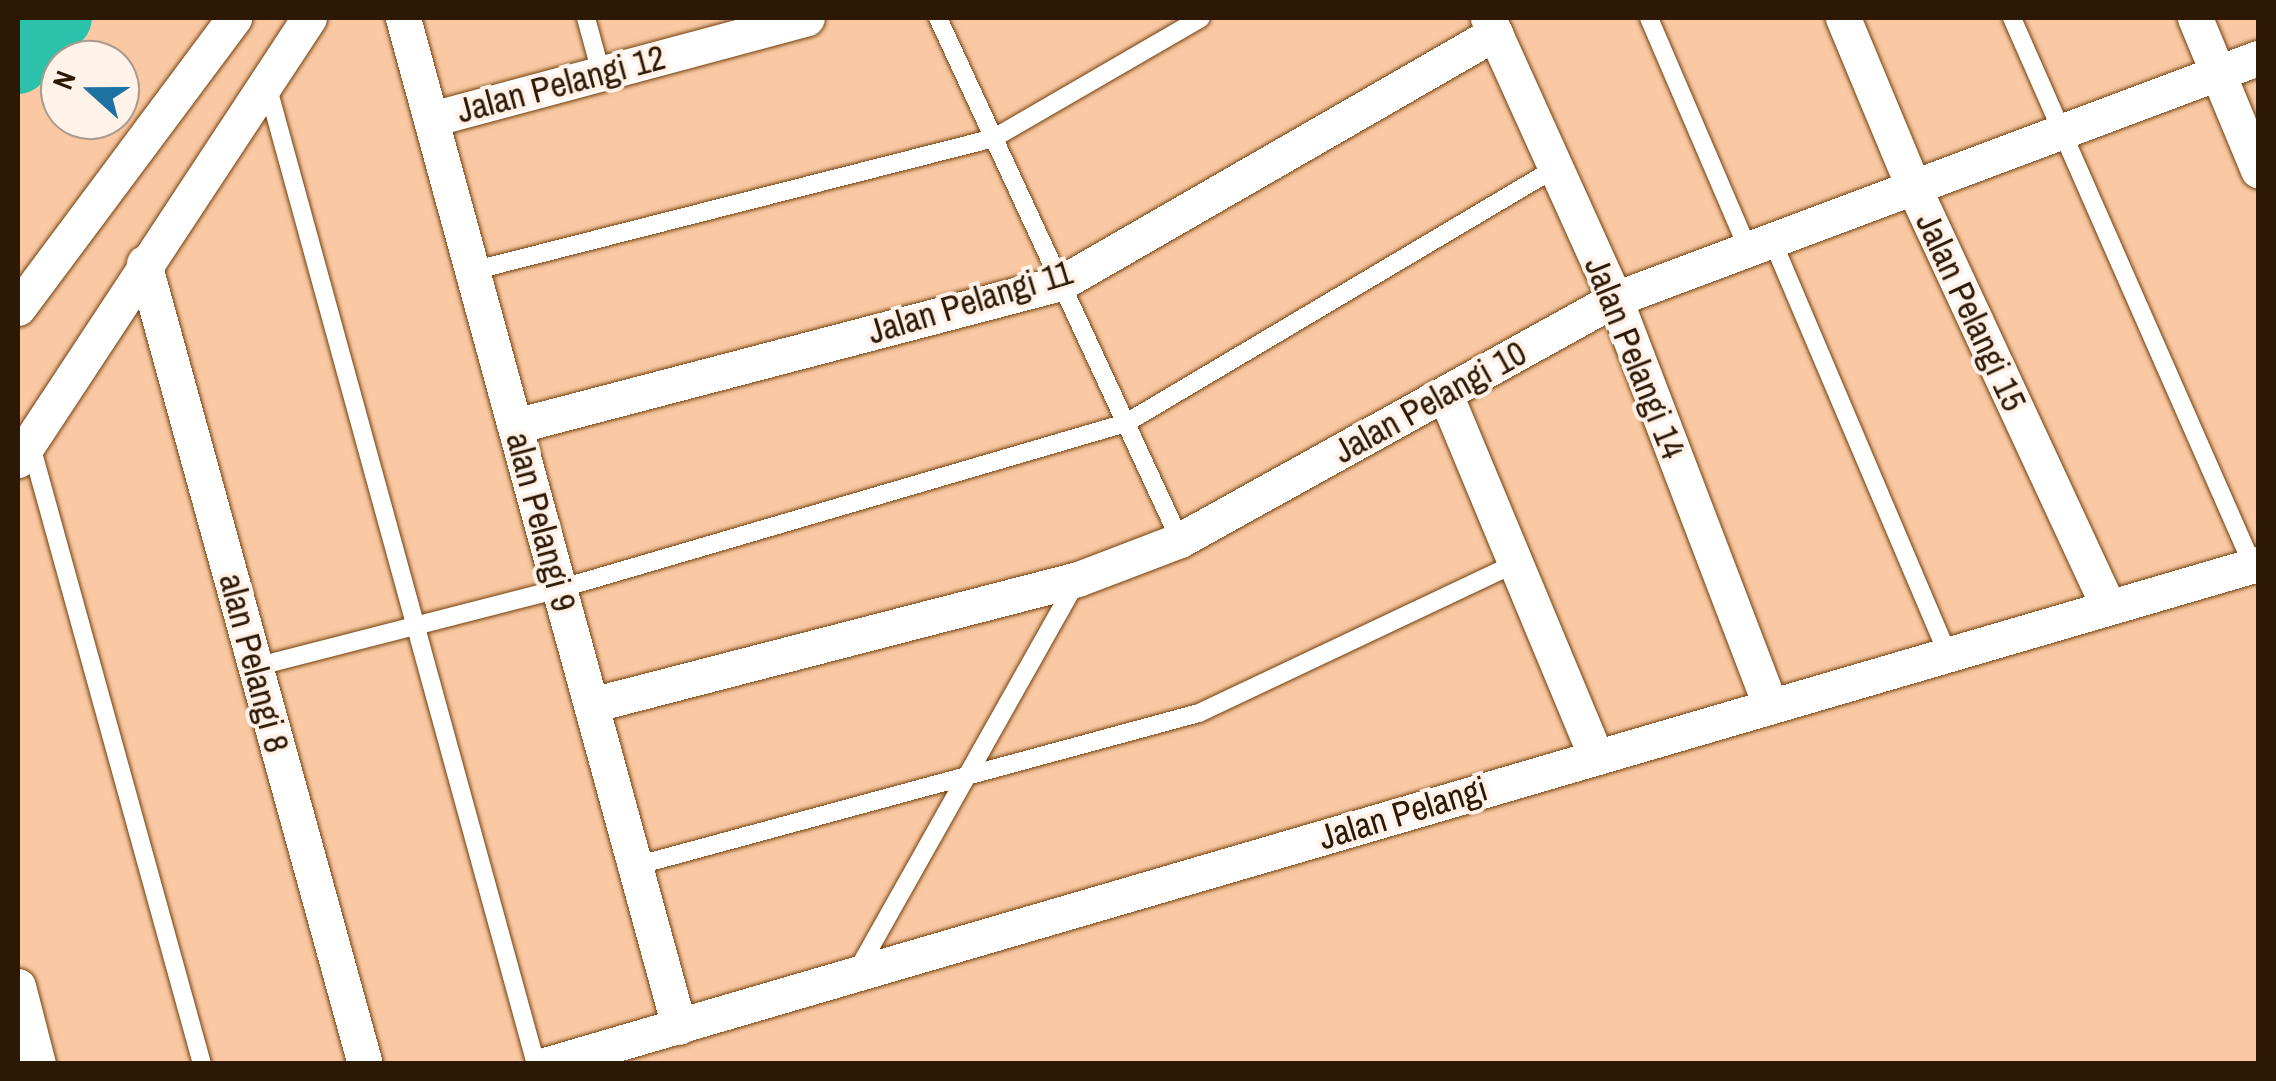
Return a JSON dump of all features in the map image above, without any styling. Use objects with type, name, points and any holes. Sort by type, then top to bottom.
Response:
[{"type":"street","points":[[18,308],[234,18]]},
{"type":"street","points":[[23,448],[308,18]]},
{"type":"street","name":"alan Pelangi 9","points":[[403,18],[680,1028]]},
{"type":"street","name":"Jalan Pelangi 12","points":[[430,119],[807,18]]},
{"type":"street","name":"Jalan Pelangi 15","points":[[1843,18],[1913,186],[2106,604]]},
{"type":"street","points":[[2196,18],[2258,170]]},
{"type":"street","name":"Jalan Pelangi 14","points":[[1491,25],[1615,300],[1770,704]]},
{"type":"street","name":"Jalan Pelangi 11","points":[[514,426],[1061,283],[1491,25]]},
{"type":"street","name":"Jalan Pelangi 10","points":[[591,706],[1078,578],[1180,540],[1615,300],[2258,58]]},
{"type":"street","name":"alan Pelangi 8","points":[[144,263],[365,1064]]},
{"type":"street","points":[[1445,394],[1596,756]]},
{"type":"street","name":"Jalan Pelangi","points":[[548,1064],[2106,604],[2256,565]]},
{"type":"street","points":[[18,986],[38,1064]]},
{"type":"lane","points":[[586,18],[601,73]]},
{"type":"lane","points":[[938,18],[1180,540]]},
{"type":"lane","points":[[472,270],[994,138],[1201,18]]},
{"type":"lane","points":[[1649,18],[1760,245],[1947,652]]},
{"type":"lane","points":[[2012,18],[2256,565]]},
{"type":"lane","points":[[266,81],[536,1064]]},
{"type":"lane","points":[[256,667],[559,589],[1126,423],[1556,168]]},
{"type":"lane","points":[[23,448],[202,1064]]},
{"type":"lane","points":[[635,866],[970,770],[1215,707],[1516,563]]},
{"type":"lane","points":[[854,976],[1078,578]]},
{"type":"waterway","points":[[18,63],[61,18]]}]
